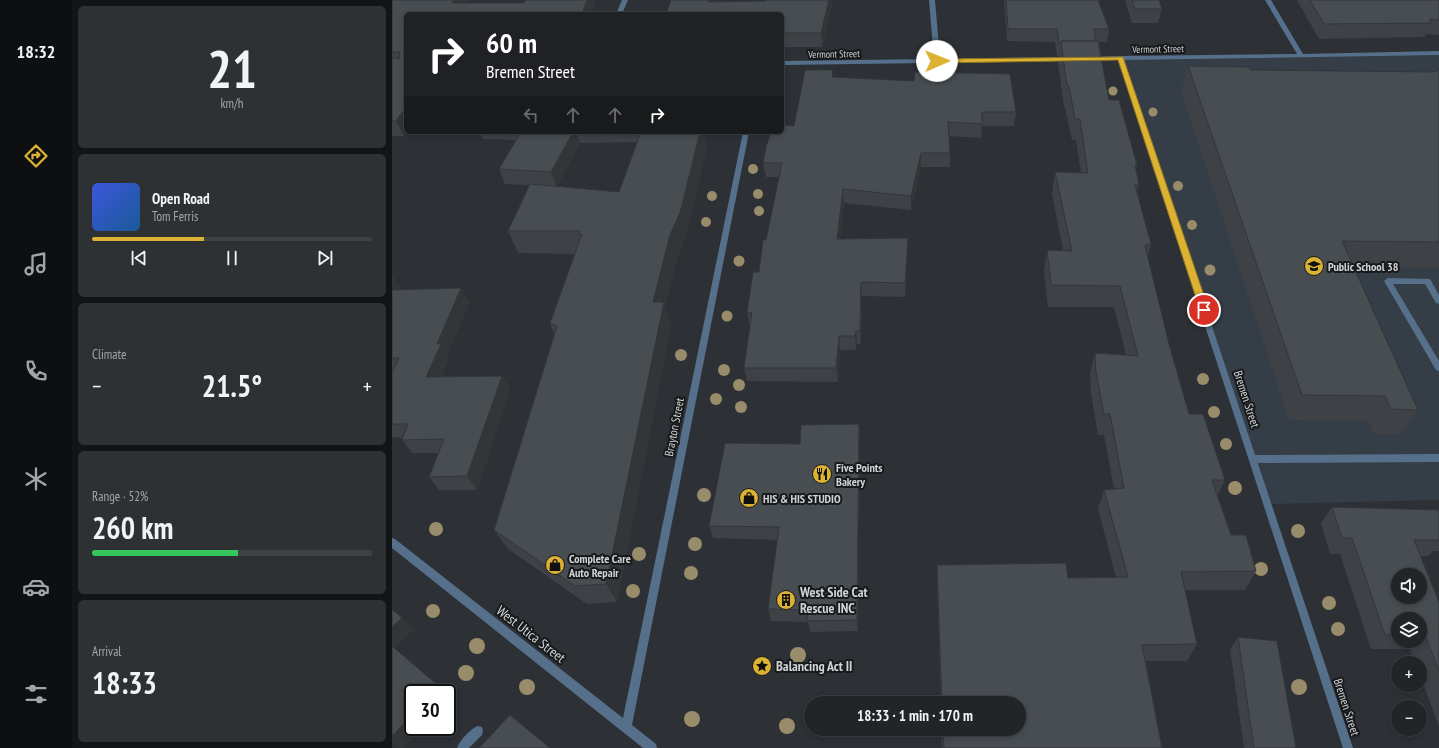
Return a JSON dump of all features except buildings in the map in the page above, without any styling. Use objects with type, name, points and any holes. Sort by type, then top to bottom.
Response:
[{"type":"street","points":[[621,12],[625,0]]},
{"type":"street","points":[[932,0],[937,61]]},
{"type":"street","points":[[1268,0],[1301,55]]},
{"type":"street","name":"Vermont Street","points":[[1084,59],[1439,53]]},
{"type":"street","name":"Bremen Street","points":[[1120,58],[1254,458],[1348,748]]},
{"type":"street","name":"Vermont Street","points":[[784,63],[1076,59]]},
{"type":"street","name":"Brayton Street","points":[[626,727],[746,134]]},
{"type":"street","points":[[1439,301],[1427,281],[1388,281],[1439,368]]},
{"type":"street","points":[[1254,458],[1439,458]]},
{"type":"street","name":"West Utica Street","points":[[392,542],[652,748]]},
{"type":"street","points":[[462,748],[478,730]]},
{"type":"shaded area","name":"Public School 38","points":[[1439,53],[1439,500],[1268,504],[1120,58]]},
{"type":"place","name":"Public School 38","points":[[1314,266]]},
{"type":"place","name":"Five Points Bakery","points":[[822,474]]},
{"type":"place","name":"HIS & HIS STUDIO","points":[[749,498]]},
{"type":"place","name":"Complete Care Auto Repair","points":[[555,565]]},
{"type":"place","name":"West Side Cat Rescue INC","points":[[786,600]]},
{"type":"place","name":"Balancing Act II","points":[[762,666]]},
{"type":"route","points":[[937,61],[1120,58],[1204,310]]}]
